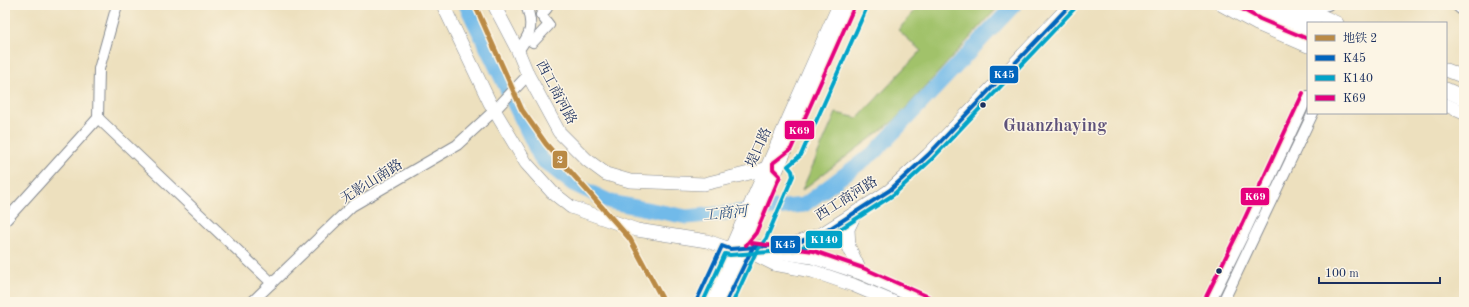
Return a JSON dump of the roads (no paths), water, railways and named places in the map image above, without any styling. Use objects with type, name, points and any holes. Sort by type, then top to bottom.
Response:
[{"type":"highway","points":[[1247,5],[1307,32]]},
{"type":"highway","points":[[1272,5],[1311,22]]},
{"type":"highway","points":[[1447,80],[1464,87]]},
{"type":"highway","points":[[1447,90],[1464,98]]},
{"type":"main road","name":"西工商河路","points":[[443,5],[495,110],[526,163],[552,192],[571,207],[637,230],[707,241],[726,247],[748,250],[793,244],[823,233],[855,214],[890,190],[928,156],[1070,5]]},
{"type":"main road","name":"西工商河路","points":[[494,5],[558,132],[587,160],[606,174],[630,181],[704,184],[772,167]]},
{"type":"main road","name":"堤口路","points":[[707,302],[726,247],[743,234],[839,5]]},
{"type":"main road","name":"堤口路","points":[[772,167],[849,5]]},
{"type":"main road","points":[[1222,5],[1257,24],[1307,46]]},
{"type":"main road","points":[[1302,7],[1335,22]]},
{"type":"main road","points":[[1447,70],[1464,77]]},
{"type":"main road","points":[[1447,105],[1464,113]]},
{"type":"main road","points":[[855,214],[848,229],[848,247],[861,273]]},
{"type":"main road","name":"堤口路","points":[[719,302],[748,250],[743,234]]},
{"type":"main road","points":[[748,250],[812,257],[861,273],[927,302]]},
{"type":"main road","points":[[748,250],[774,264],[812,271],[853,285],[893,302]]},
{"type":"street","points":[[5,221],[98,118],[99,69],[117,5]]},
{"type":"street","points":[[518,51],[529,36],[531,19],[526,5]]},
{"type":"street","points":[[527,38],[533,42],[549,25],[541,15],[547,8],[544,5]]},
{"type":"street","points":[[1302,7],[1328,5]]},
{"type":"street","points":[[1456,5],[1464,12]]},
{"type":"street","name":"无影山南路","points":[[252,302],[352,206],[457,146],[495,110],[528,75]]},
{"type":"street","points":[[1210,302],[1248,227],[1307,98]]},
{"type":"street","points":[[1223,302],[1313,114]]},
{"type":"street","points":[[98,118],[272,283]]},
{"type":"waterway","name":"工商河","points":[[466,5],[541,159],[573,184],[611,202],[687,217],[804,205],[876,151],[1014,5]]},
{"type":"metro line","name":"2","points":[[475,5],[522,110],[546,144],[630,239],[664,302]]},
{"type":"district","name":"Guanzhaying","points":[[1055,125]]}]
